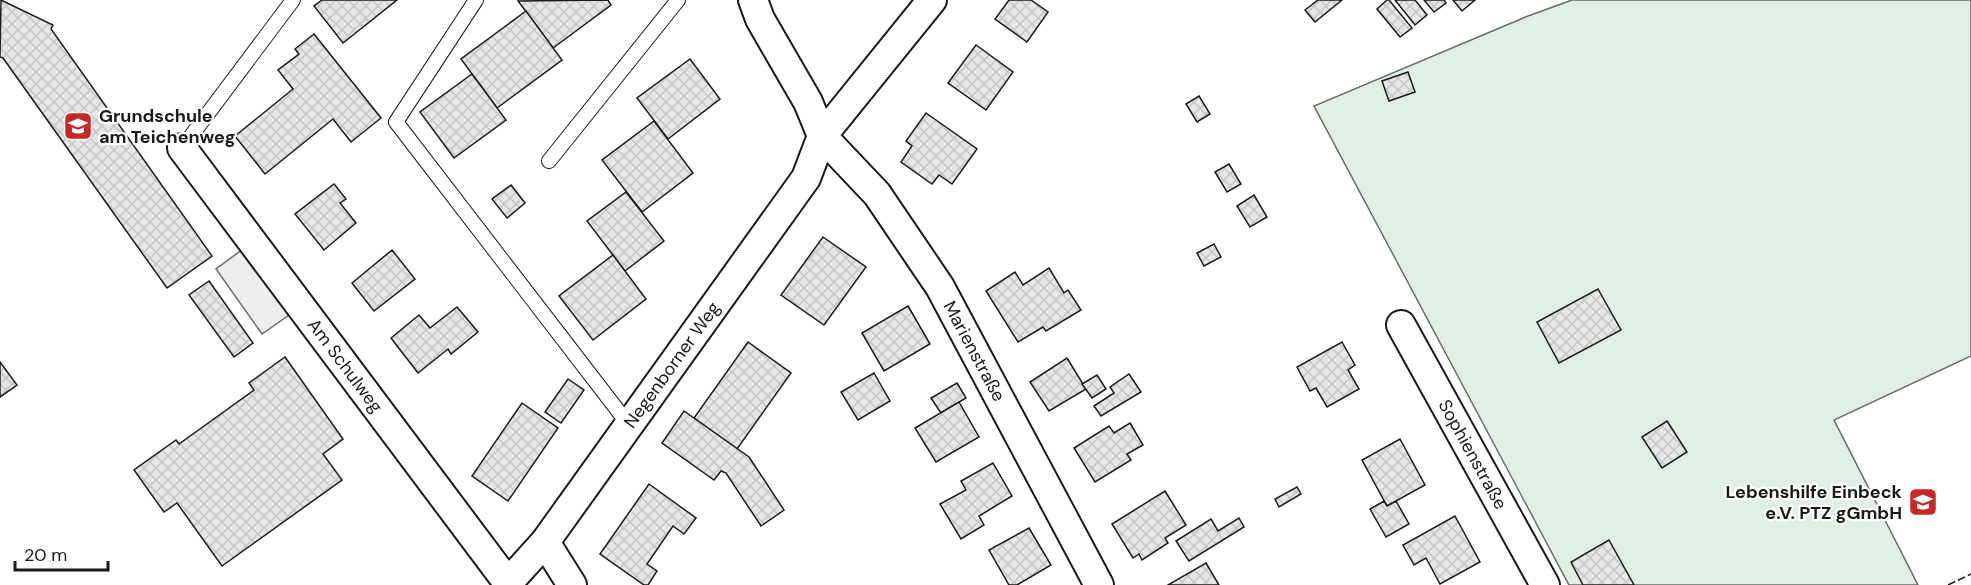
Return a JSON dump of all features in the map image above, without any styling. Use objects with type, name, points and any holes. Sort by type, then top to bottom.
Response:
[{"type":"street","points":[[753,0],[760,19],[808,102],[822,136]]},
{"type":"street","name":"Negenborner Weg","points":[[507,584],[545,542],[806,178],[822,136],[932,0]]},
{"type":"street","name":"Marienstraße","points":[[822,136],[878,194],[940,287],[1099,585]]},
{"type":"street","name":"Am Schulweg","points":[[182,148],[507,584]]},
{"type":"street","name":"Sophienstraße","points":[[1401,325],[1545,585]]},
{"type":"street","points":[[545,542],[572,585]]},
{"type":"lane","points":[[182,148],[292,0]]},
{"type":"lane","points":[[476,0],[396,122],[629,425]]},
{"type":"lane","points":[[549,161],[678,0]]},
{"type":"green space","points":[[1572,0],[1971,0],[1971,356],[1834,420],[1918,585],[1569,585],[1314,106],[1528,16]]},
{"type":"shaded area","points":[[243,249],[289,315],[262,334],[216,269]]},
{"type":"building","name":"Grundschule am Teichenweg","points":[[1,0],[53,25],[51,29],[212,256],[167,288],[3,58],[0,57]]},
{"type":"building","points":[[322,0],[397,0],[343,43],[314,6]]},
{"type":"building","points":[[608,0],[611,5],[553,48],[518,1]]},
{"type":"building","points":[[1009,0],[1031,0],[1048,12],[1027,42],[995,19]]},
{"type":"building","points":[[1318,0],[1342,0],[1315,22],[1305,10]]},
{"type":"building","points":[[1387,0],[1412,28],[1400,37],[1377,9]]},
{"type":"building","points":[[1395,0],[1415,0],[1427,15],[1415,25]]},
{"type":"building","points":[[1424,0],[1444,0],[1446,3],[1434,12]]},
{"type":"building","points":[[1453,0],[1475,0],[1462,11]]},
{"type":"building","points":[[526,11],[562,60],[497,108],[461,59]]},
{"type":"building","points":[[314,34],[381,118],[351,142],[333,119],[265,174],[235,136],[293,89],[278,70],[299,54],[295,49]]},
{"type":"building","points":[[976,45],[1013,72],[986,110],[948,83]]},
{"type":"building","points":[[690,59],[720,99],[668,139],[637,98]]},
{"type":"building","points":[[1408,72],[1415,92],[1389,101],[1382,81]]},
{"type":"building","points":[[472,74],[506,120],[454,158],[420,112]]},
{"type":"building","points":[[1199,96],[1210,114],[1197,122],[1186,104]]},
{"type":"building","points":[[926,113],[977,149],[952,184],[939,175],[932,184],[901,162],[912,146],[906,141]]},
{"type":"building","points":[[654,121],[693,173],[642,212],[602,160]]},
{"type":"building","points":[[1229,164],[1241,184],[1227,192],[1215,172]]},
{"type":"building","points":[[334,184],[346,199],[340,203],[356,223],[324,250],[295,214]]},
{"type":"building","points":[[511,185],[525,203],[507,218],[492,199]]},
{"type":"building","points":[[626,192],[664,241],[625,271],[587,221]]},
{"type":"building","points":[[1254,195],[1267,217],[1250,227],[1237,206]]},
{"type":"building","points":[[823,237],[866,267],[824,325],[781,295]]},
{"type":"building","points":[[1214,244],[1221,257],[1204,266],[1197,253]]},
{"type":"building","points":[[392,250],[415,279],[374,311],[352,283]]},
{"type":"building","points":[[613,255],[646,299],[593,340],[559,296]]},
{"type":"building","points":[[1049,268],[1064,293],[1068,290],[1081,310],[1046,331],[1043,327],[1018,342],[986,291],[1015,272],[1023,285]]},
{"type":"building","points":[[209,281],[253,343],[234,357],[189,295]]},
{"type":"building","points":[[1598,289],[1621,330],[1559,363],[1537,322]]},
{"type":"building","points":[[908,306],[930,344],[884,371],[862,333]]},
{"type":"building","points":[[457,307],[478,332],[451,354],[448,349],[418,373],[391,338],[419,315],[430,328]]},
{"type":"building","points":[[748,342],[791,373],[737,449],[694,418]]},
{"type":"building","points":[[1342,342],[1355,365],[1348,370],[1359,389],[1327,407],[1316,388],[1310,391],[1297,367]]},
{"type":"building","points":[[285,357],[343,439],[323,454],[342,480],[222,566],[177,503],[164,512],[134,470],[176,440],[179,444],[254,390],[249,383]]},
{"type":"building","points":[[1067,358],[1086,389],[1049,411],[1030,382]]},
{"type":"building","points":[[0,362],[17,385],[0,397]]},
{"type":"building","points":[[874,373],[890,401],[858,420],[841,392]]},
{"type":"building","points":[[1129,374],[1141,392],[1101,416],[1094,406],[1114,393],[1110,387]]},
{"type":"building","points":[[1097,375],[1106,389],[1092,398],[1082,384]]},
{"type":"building","points":[[568,379],[584,390],[561,423],[545,412]]},
{"type":"building","points":[[957,383],[966,398],[941,413],[931,398]]},
{"type":"building","points":[[959,402],[979,437],[936,462],[915,428]]},
{"type":"building","points":[[522,403],[558,428],[508,501],[472,476]]},
{"type":"building","points":[[684,411],[749,457],[784,510],[761,526],[726,473],[721,471],[714,480],[662,443]]},
{"type":"building","points":[[1667,421],[1687,452],[1662,468],[1642,437]]},
{"type":"building","points":[[1130,423],[1143,445],[1127,454],[1131,460],[1095,482],[1074,448],[1109,426],[1114,433]]},
{"type":"building","points":[[1400,439],[1425,485],[1387,506],[1362,460]]},
{"type":"building","points":[[993,463],[1012,496],[979,516],[984,525],[961,539],[940,504],[966,490],[961,481]]},
{"type":"building","points":[[649,484],[696,518],[684,534],[673,526],[647,564],[657,571],[648,585],[644,585],[600,554]]},
{"type":"building","points":[[1297,487],[1301,494],[1279,507],[1275,499]]},
{"type":"building","points":[[1165,491],[1186,525],[1165,538],[1168,543],[1142,560],[1139,554],[1133,558],[1112,524]]},
{"type":"building","points":[[1384,501],[1387,506],[1396,501],[1409,524],[1386,537],[1370,509]]},
{"type":"building","points":[[1455,516],[1480,562],[1440,584],[1426,558],[1414,565],[1403,545]]},
{"type":"building","points":[[1239,518],[1244,527],[1189,561],[1176,541],[1211,519],[1218,531]]},
{"type":"building","points":[[1029,528],[1051,565],[1017,585],[1009,585],[989,550]]},
{"type":"building","points":[[1609,540],[1634,585],[1583,585],[1571,562]]},
{"type":"building","points":[[1206,563],[1219,585],[1168,585]]},
{"type":"fence","points":[[1948,585],[1971,574]]},
{"type":"place","name":"Grundschule am Teichenweg","points":[[78,126]]},
{"type":"place","name":"Lebenshilfe Einbeck e.V. PTZ gGmbH","points":[[1923,502]]}]
